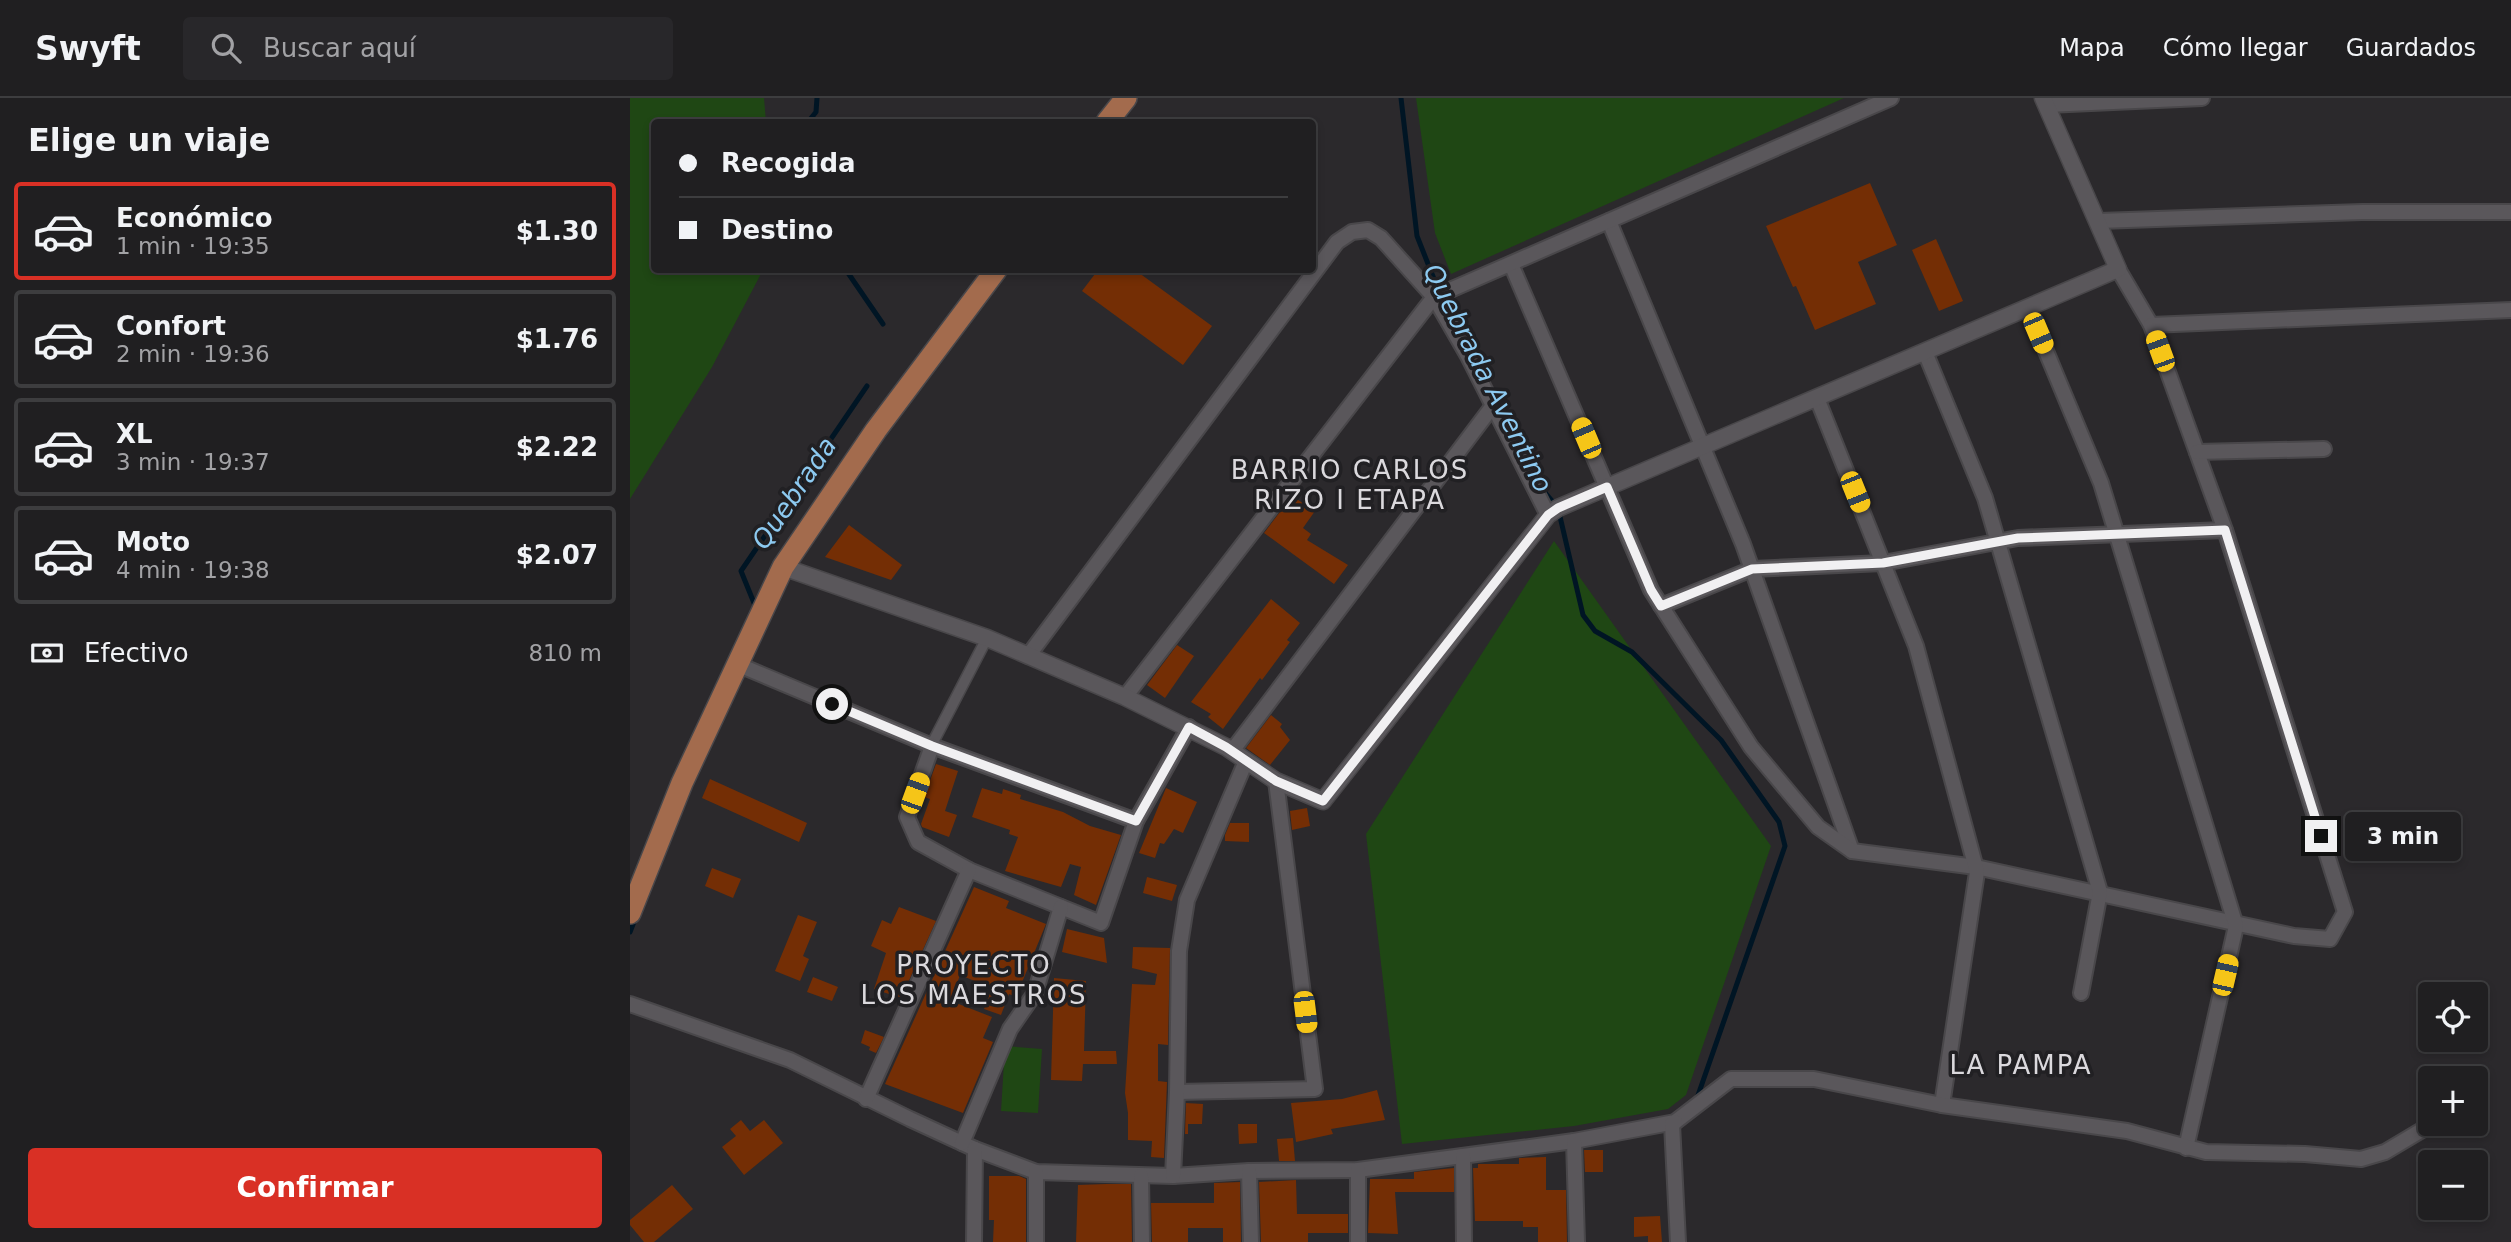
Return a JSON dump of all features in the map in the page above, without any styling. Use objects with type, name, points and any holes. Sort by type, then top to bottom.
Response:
[{"type":"main road","points":[[1109,119],[1126,98]]},
{"type":"main road","points":[[630,913],[682,783],[783,567],[876,430],[994,273]]},
{"type":"street","points":[[1125,697],[1434,297],[1891,98]]},
{"type":"street","points":[[1511,264],[1651,590],[1751,747],[1818,827],[1852,851],[1976,867],[2294,936],[2330,939],[2346,912],[2225,530],[2151,325],[2118,270],[2099,221],[2045,102],[2202,98]]},
{"type":"street","points":[[2099,221],[2362,212],[2511,212]]},
{"type":"street","points":[[1609,221],[1752,569],[1852,851]]},
{"type":"street","points":[[1316,270],[1337,242],[1352,232],[1368,230],[1381,238],[1434,297],[1468,356],[1548,515]]},
{"type":"street","points":[[783,567],[987,638],[1125,697],[1189,727],[1232,751],[1276,781],[1323,801],[1548,515],[1558,508],[2118,270]]},
{"type":"street","points":[[1028,656],[1314,273]]},
{"type":"street","points":[[2028,308],[2101,483],[2235,923],[2186,1148]]},
{"type":"street","points":[[2151,325],[2511,310]]},
{"type":"street","points":[[1925,352],[1985,498],[2100,894],[2081,993]]},
{"type":"street","points":[[1817,398],[1916,646],[1977,872],[1942,1105]]},
{"type":"street","points":[[1232,751],[1492,407]]},
{"type":"street","points":[[2197,452],[2324,449]]},
{"type":"street","points":[[1661,606],[1752,569],[1883,563],[2018,538],[2225,530]]},
{"type":"street","points":[[987,638],[931,746],[907,817],[918,842],[969,870],[1101,923],[1136,821],[1189,727]]},
{"type":"street","points":[[738,665],[931,746],[1136,821]]},
{"type":"street","points":[[1173,1176],[1177,1092],[1178,951],[1187,900],[1246,761]]},
{"type":"street","points":[[1177,1092],[1315,1089],[1276,781]]},
{"type":"street","points":[[866,1099],[969,870]]},
{"type":"street","points":[[974,1242],[968,1146],[1010,1029],[1035,993],[1061,906]]},
{"type":"street","points":[[630,1004],[790,1060],[968,1146],[1036,1172],[1173,1176],[1249,1171],[1357,1170],[1574,1141],[1675,1122]]},
{"type":"street","points":[[1678,1242],[1672,1124],[1731,1079],[1814,1079],[1942,1105],[2127,1131],[2206,1152],[2305,1154],[2361,1160],[2385,1152],[2418,1132]]},
{"type":"street","points":[[1574,1141],[1577,1242]]},
{"type":"street","points":[[1463,1156],[1464,1242]]},
{"type":"street","points":[[1357,1170],[1358,1242]]},
{"type":"street","points":[[1249,1171],[1251,1242]]},
{"type":"street","points":[[1036,1172],[1036,1242]]},
{"type":"street","points":[[1141,1176],[1142,1242]]},
{"type":"green space","points":[[630,98],[764,98],[766,119],[651,119],[651,273],[761,273],[712,367],[630,499]]},
{"type":"green space","points":[[1416,98],[1844,98],[1451,274],[1435,233]]},
{"type":"green space","points":[[1554,541],[1771,846],[1686,1095],[1668,1109],[1574,1126],[1402,1144],[1366,834]]},
{"type":"green space","points":[[1005,1046],[1042,1049],[1038,1113],[1001,1111]]},
{"type":"building","points":[[1870,183],[1897,245],[1858,262],[1876,304],[1815,330],[1766,226]]},
{"type":"building","points":[[1936,239],[1963,301],[1939,311],[1912,250]]},
{"type":"building","points":[[1096,273],[1139,273],[1212,326],[1183,365],[1082,291]]},
{"type":"building","points":[[1292,496],[1315,511],[1303,528],[1311,534],[1307,540],[1348,565],[1334,584],[1264,533]]},
{"type":"building","points":[[849,525],[902,565],[891,580],[825,557]]},
{"type":"building","points":[[1271,599],[1300,623],[1287,640],[1290,642],[1223,729],[1208,717],[1211,714],[1191,702]]},
{"type":"building","points":[[1177,645],[1194,656],[1165,698],[1147,685]]},
{"type":"building","points":[[1271,715],[1282,724],[1280,727],[1290,740],[1270,765],[1246,748]]},
{"type":"building","points":[[936,764],[958,771],[945,811],[957,815],[949,837],[922,827],[921,824],[930,799],[924,797]]},
{"type":"building","points":[[710,779],[807,823],[799,842],[702,798]]},
{"type":"building","points":[[982,788],[1002,794],[1003,789],[1021,795],[1020,799],[1063,812],[1090,826],[1121,835],[1096,905],[1074,895],[1081,867],[1070,864],[1061,887],[1005,871],[1018,837],[1009,834],[1010,830],[972,817]]},
{"type":"building","points":[[1166,788],[1197,802],[1183,833],[1174,829],[1164,844],[1160,843],[1155,858],[1139,853]]},
{"type":"building","points":[[1307,808],[1310,826],[1292,830],[1290,811]]},
{"type":"building","points":[[1230,823],[1249,823],[1249,842],[1225,841]]},
{"type":"building","points":[[712,868],[741,879],[733,898],[705,886]]},
{"type":"building","points":[[1147,877],[1177,885],[1172,901],[1143,893]]},
{"type":"building","points":[[974,887],[1009,901],[1006,908],[1046,924],[1016,997],[1009,994],[1001,1015],[984,1009],[992,988],[960,975],[951,1001],[992,1017],[983,1038],[993,1042],[963,1113],[885,1084]]},
{"type":"building","points":[[899,907],[936,921],[901,998],[874,989],[886,953],[871,946],[882,920],[891,924]]},
{"type":"building","points":[[798,915],[817,922],[803,956],[809,959],[800,981],[775,971]]},
{"type":"building","points":[[1067,929],[1104,938],[1107,963],[1062,952]]},
{"type":"building","points":[[1133,947],[1170,948],[1168,1045],[1158,1044],[1158,1081],[1167,1082],[1164,1158],[1151,1157],[1152,1141],[1128,1140],[1125,1093],[1132,984],[1155,985],[1157,974],[1132,968]]},
{"type":"building","points":[[813,977],[838,987],[832,1001],[807,992]]},
{"type":"building","points":[[1054,978],[1086,981],[1084,1051],[1116,1051],[1117,1064],[1083,1064],[1082,1081],[1051,1080]]},
{"type":"building","points":[[865,1030],[884,1037],[876,1053],[861,1043]]},
{"type":"building","points":[[1377,1090],[1385,1120],[1331,1129],[1333,1134],[1296,1142],[1291,1103],[1342,1099]]},
{"type":"building","points":[[1186,1103],[1203,1104],[1202,1124],[1188,1124],[1188,1134],[1185,1134]]},
{"type":"building","points":[[741,1120],[750,1131],[764,1120],[783,1143],[744,1175],[722,1147],[736,1136],[730,1129]]},
{"type":"building","points":[[1238,1124],[1257,1124],[1257,1143],[1239,1144]]},
{"type":"building","points":[[1293,1138],[1295,1161],[1279,1161],[1277,1139]]},
{"type":"building","points":[[1584,1150],[1603,1150],[1603,1172],[1585,1172]]},
{"type":"building","points":[[1546,1157],[1546,1190],[1566,1190],[1567,1242],[1538,1242],[1538,1227],[1523,1227],[1523,1221],[1475,1221],[1473,1168],[1478,1168],[1478,1164],[1519,1164],[1519,1158]]},
{"type":"building","points":[[1454,1168],[1454,1192],[1395,1192],[1398,1234],[1368,1233],[1370,1179],[1414,1179],[1414,1172]]},
{"type":"building","points":[[989,1176],[1019,1176],[1026,1179],[1026,1242],[993,1242],[994,1220],[989,1220]]},
{"type":"building","points":[[1296,1180],[1297,1214],[1348,1214],[1348,1233],[1308,1233],[1308,1242],[1261,1242],[1259,1182]]},
{"type":"building","points":[[1240,1182],[1241,1242],[1223,1242],[1223,1228],[1188,1228],[1188,1242],[1152,1242],[1151,1203],[1214,1203],[1214,1183]]},
{"type":"building","points":[[1131,1184],[1132,1242],[1076,1242],[1078,1185]]},
{"type":"building","points":[[672,1185],[693,1209],[654,1242],[644,1242],[630,1225],[630,1220]]},
{"type":"building","points":[[1660,1216],[1662,1242],[1648,1242],[1648,1236],[1634,1237],[1634,1217]]},
{"type":"waterway","name":"Quebrada","points":[[810,119],[816,112],[817,98]]},
{"type":"waterway","name":"Quebrada Aventino","points":[[1401,98],[1417,236],[1434,279],[1468,343]]},
{"type":"waterway","name":"Quebrada","points":[[848,273],[883,324]]},
{"type":"waterway","name":"Quebrada","points":[[754,603],[741,571],[867,386]]},
{"type":"waterway","name":"Quebrada Aventino","points":[[1509,423],[1546,494],[1558,508],[1583,615],[1595,631],[1632,652],[1721,740],[1779,822],[1785,846],[1696,1101]]},
{"type":"waterway","points":[[630,932],[635,919]]},
{"type":"district","name":"BARRIO CARLOS RIZO I ETAPA","points":[[1350,485]]},
{"type":"district","name":"PROYECTO LOS MAESTROS","points":[[974,980]]},
{"type":"district","name":"LA PAMPA","points":[[2021,1065]]},
{"type":"route","points":[[832,704],[932,746],[1136,821],[1189,727],[1226,747],[1276,781],[1323,801],[1548,515],[1607,487],[1651,590],[1661,606],[1752,569],[1883,563],[2018,538],[2225,530],[2321,836]]}]
